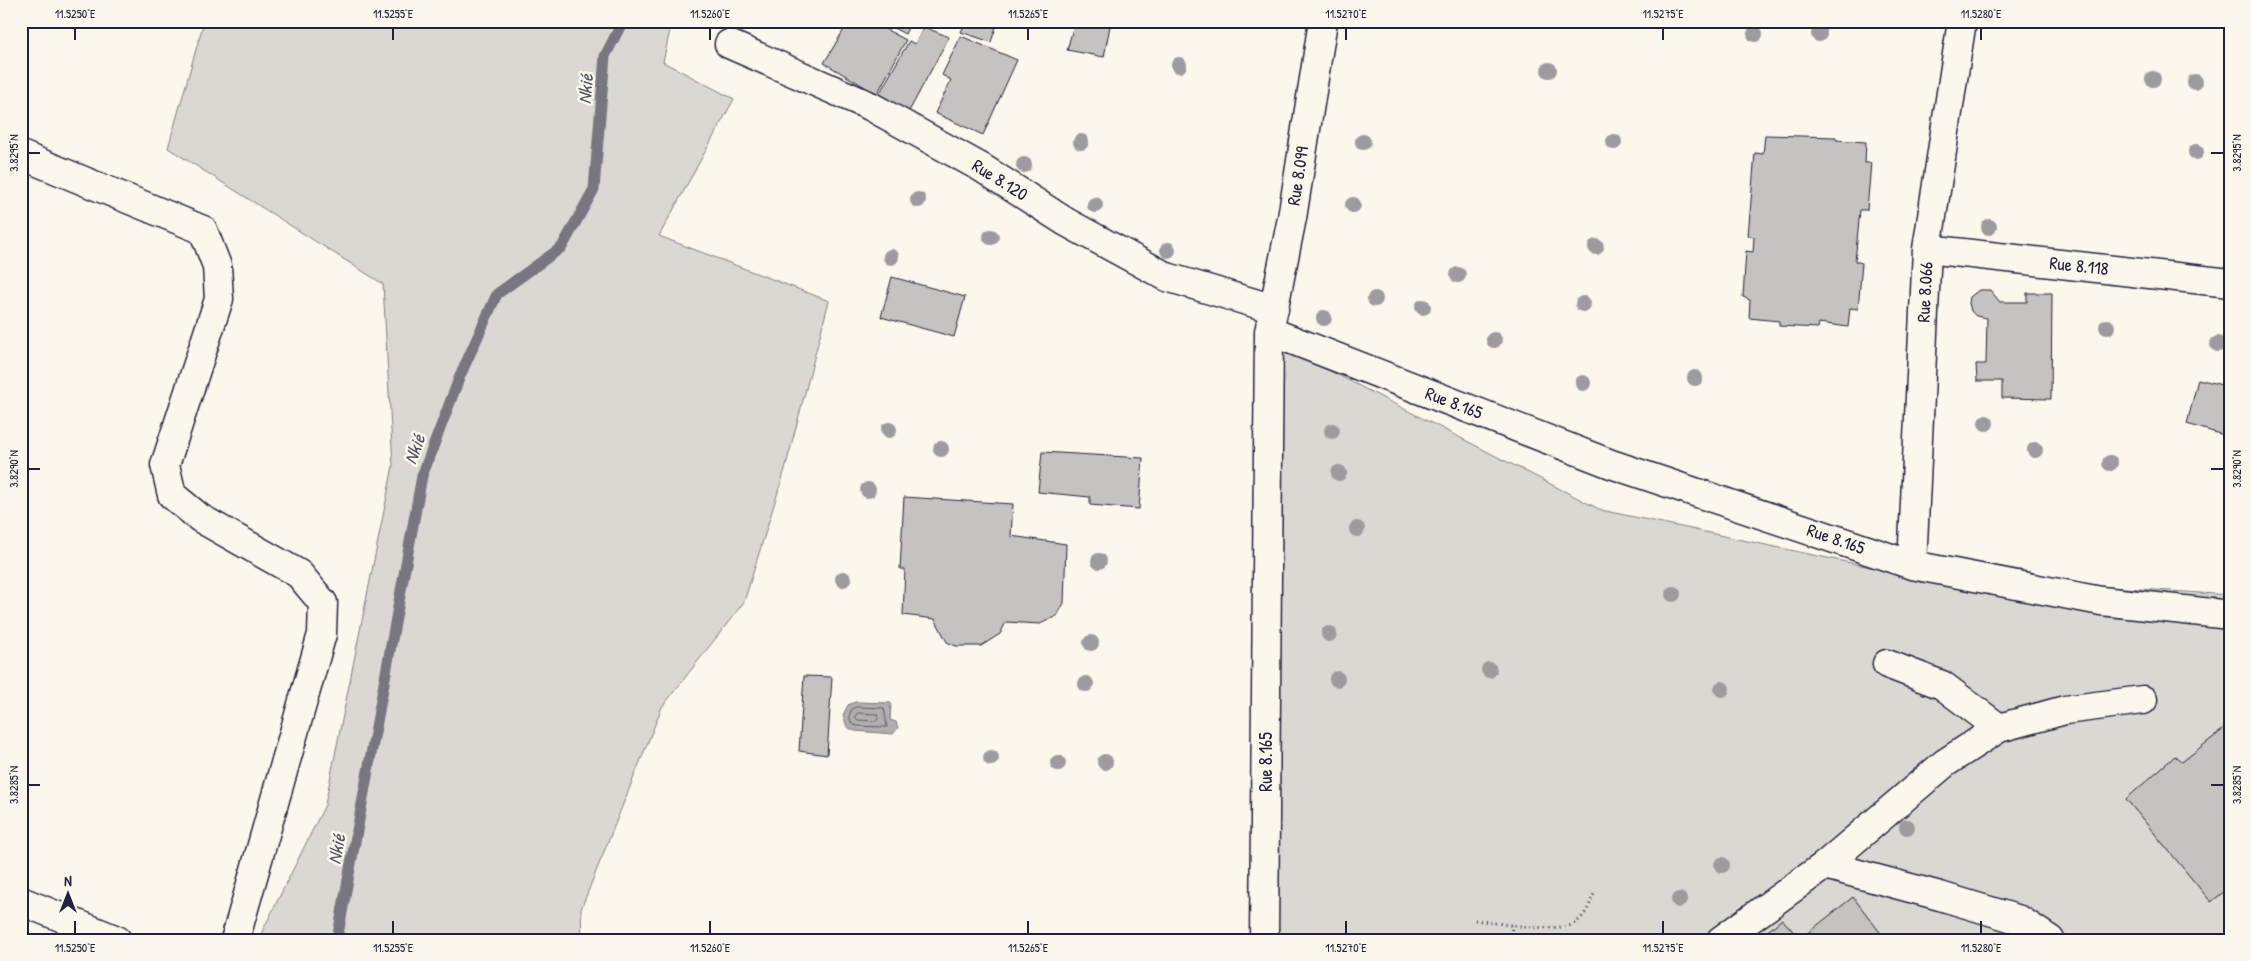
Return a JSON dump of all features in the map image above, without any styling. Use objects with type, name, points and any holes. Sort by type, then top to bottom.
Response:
[{"type":"street","name":"Rue 8.099","points":[[1272,320],[1292,218],[1323,21]]},
{"type":"street","name":"Rue 8.066","points":[[1912,565],[1928,249],[1962,21]]},
{"type":"street","name":"Rue 8.120","points":[[729,44],[870,106],[982,168],[1066,222],[1166,277],[1272,320]]},
{"type":"street","points":[[21,155],[203,230],[217,266],[219,299],[165,465],[172,495],[200,518],[299,574],[323,603],[322,634],[235,940]]},
{"type":"street","name":"Rue 8.118","points":[[1928,249],[2230,283]]},
{"type":"street","name":"Rue 8.165","points":[[1264,940],[1272,320],[1610,464],[1912,565],[2101,601],[2230,615]]},
{"type":"street","points":[[1888,664],[1942,685],[1999,728]]},
{"type":"street","points":[[1721,940],[1825,865],[1945,763],[1999,728],[2065,710],[2143,700]]},
{"type":"street","points":[[1825,865],[2020,920],[2050,940]]},
{"type":"street","points":[[21,900],[83,934],[117,940]]},
{"type":"path","points":[[1475,920],[1512,925],[1560,928],[1574,924],[1586,913],[1595,890]]},
{"type":"path","points":[[1511,940],[1512,925]]},
{"type":"shaded area","points":[[204,21],[672,21],[663,62],[734,99],[659,236],[829,301],[785,469],[744,602],[662,707],[581,909],[582,940],[258,940],[325,805],[393,466],[383,284],[168,148]]},
{"type":"shaded area","points":[[1262,336],[1601,510],[1898,573],[2230,595],[2230,940],[1263,940]]},
{"type":"water","points":[[855,702],[891,703],[890,720],[896,722],[898,728],[893,734],[855,731],[847,727],[843,715],[848,705]]},
{"type":"building","points":[[849,21],[870,21],[906,40],[877,94],[824,63]]},
{"type":"building","points":[[880,21],[911,21],[905,34]]},
{"type":"building","points":[[966,21],[998,21],[991,42],[961,32]]},
{"type":"building","points":[[1075,21],[1111,21],[1104,57],[1067,50]]},
{"type":"building","points":[[924,27],[949,37],[907,115],[878,96],[909,41],[915,44]]},
{"type":"building","points":[[961,36],[1017,60],[983,135],[935,113],[951,80],[942,75]]},
{"type":"building","points":[[1765,135],[1836,137],[1836,140],[1866,142],[1865,163],[1871,163],[1867,210],[1860,210],[1855,261],[1862,263],[1858,309],[1850,308],[1848,327],[1819,323],[1818,328],[1779,326],[1779,321],[1749,318],[1750,300],[1743,297],[1746,251],[1753,252],[1754,237],[1748,236],[1755,153],[1763,154]]},
{"type":"building","points":[[892,277],[965,297],[954,337],[881,317]]},
{"type":"building","points":[[1979,290],[1990,290],[2000,302],[2027,302],[2027,293],[2052,293],[2051,399],[2002,398],[2002,381],[1977,381],[1976,364],[1986,364],[1987,318],[1976,316],[1971,311],[1969,303],[1970,297]]},
{"type":"building","points":[[2198,379],[2230,387],[2230,437],[2187,424]]},
{"type":"building","points":[[1042,452],[1143,458],[1139,509],[1090,505],[1090,497],[1038,492]]},
{"type":"building","points":[[904,497],[1013,504],[1011,536],[1066,544],[1064,603],[1057,616],[1040,624],[1006,622],[1000,634],[981,646],[956,646],[947,642],[935,619],[903,615],[905,569],[900,569]]},
{"type":"building","points":[[804,676],[832,677],[827,755],[799,751]]},
{"type":"building","points":[[2230,724],[2230,887],[2211,902],[2126,799],[2175,756],[2182,762]]},
{"type":"building","points":[[1853,897],[1886,940],[1757,940],[1782,919],[1800,939]]},
{"type":"waterway","name":"Nkié","points":[[337,940],[422,476],[460,376],[497,294],[562,247],[594,189],[605,56],[623,21]]}]
